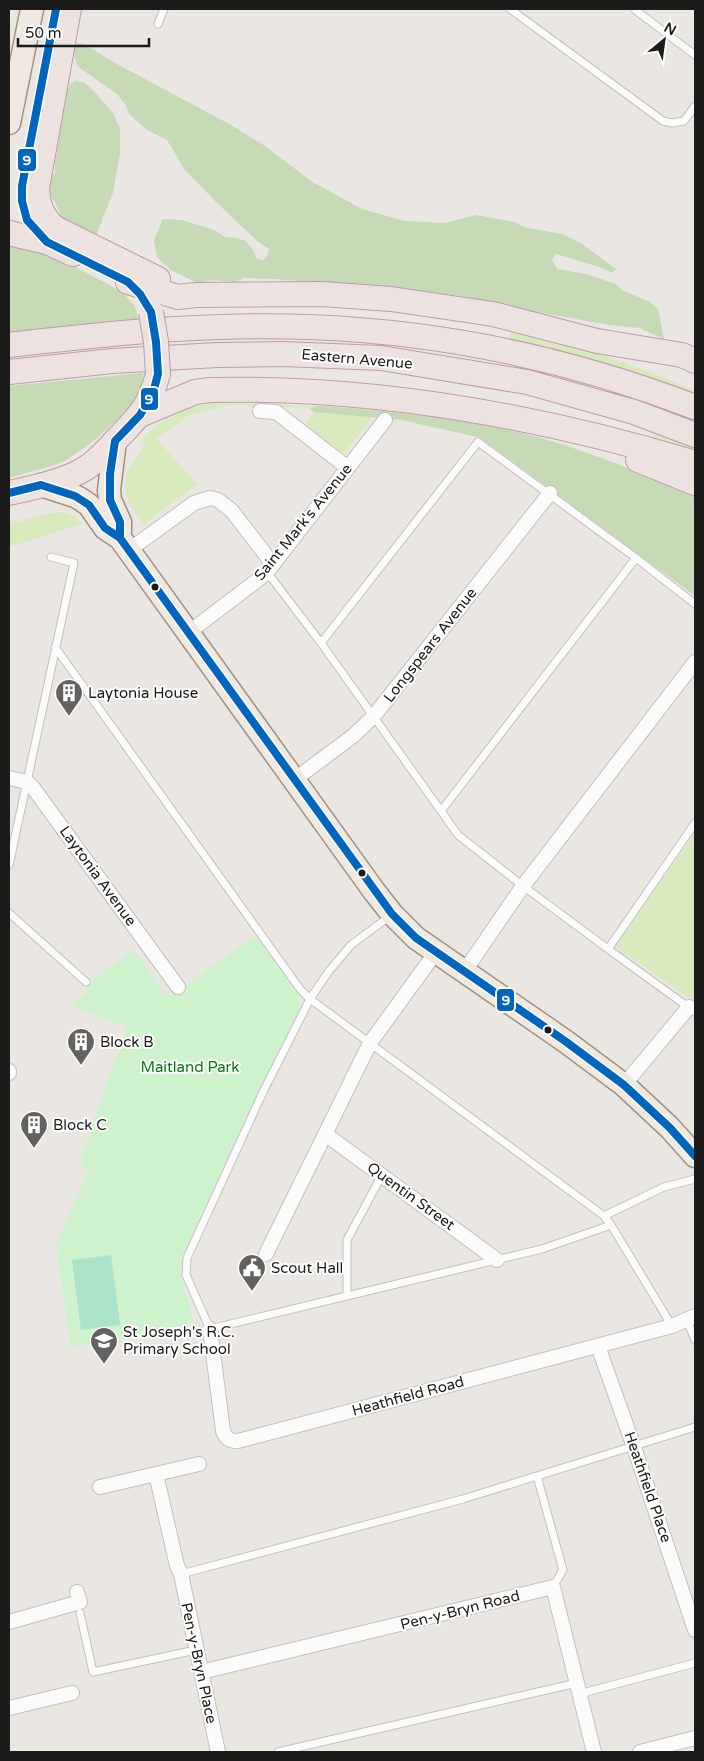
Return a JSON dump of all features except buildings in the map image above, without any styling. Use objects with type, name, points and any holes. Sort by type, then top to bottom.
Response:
[{"type":"highway","points":[[47,242],[27,220],[22,201],[22,186],[56,9]]},
{"type":"highway","points":[[69,9],[37,188],[40,211],[45,219],[66,235],[154,278],[196,295]]},
{"type":"highway","points":[[9,233],[47,242],[128,282],[178,297],[196,295],[322,294],[391,299],[493,314],[597,341],[657,362],[695,378]]},
{"type":"highway","points":[[11,494],[69,477],[86,468],[140,415],[153,393],[158,374],[156,342],[151,312],[140,294],[128,282]]},
{"type":"highway","name":"Eastern Avenue","points":[[9,345],[120,333],[220,327],[285,326],[402,333],[504,350],[588,370],[695,407]]},
{"type":"highway","points":[[597,341],[682,355],[695,361]]},
{"type":"highway","name":"Eastern Avenue","points":[[9,372],[112,361],[217,355],[283,354],[382,358],[527,382],[634,412],[695,435]]},
{"type":"highway","points":[[140,415],[195,392],[210,390],[300,392],[386,399],[466,410],[561,427],[642,447],[695,463]]},
{"type":"highway","points":[[561,427],[695,483]]},
{"type":"main road","points":[[9,123],[32,9]]},
{"type":"main road","points":[[115,441],[109,490],[125,544]]},
{"type":"main road","points":[[41,485],[82,500],[89,505],[105,528],[125,544],[392,914],[416,938],[565,1041],[624,1085],[654,1112],[695,1156]]},
{"type":"street","points":[[260,411],[276,412],[348,468]]},
{"type":"street","name":"Saint Mark's Avenue","points":[[188,633],[259,579],[270,568],[385,420]]},
{"type":"street","name":"Longspears Avenue","points":[[294,780],[353,736],[373,717],[550,493]]},
{"type":"street","points":[[125,544],[194,503],[210,498],[218,500],[232,511],[270,568]]},
{"type":"street","points":[[464,972],[523,886],[695,662]]},
{"type":"street","points":[[9,778],[27,782]]},
{"type":"street","name":"Laytonia Avenue","points":[[27,782],[70,837],[178,987]]},
{"type":"street","points":[[266,1254],[370,1043],[436,952]]},
{"type":"street","points":[[624,1085],[692,1009]]},
{"type":"street","name":"Quentin Street","points":[[325,1134],[496,1260]]},
{"type":"street","name":"Heathfield Road","points":[[210,1329],[223,1431],[231,1441],[238,1441],[672,1326],[691,1318]]},
{"type":"street","name":"Heathfield Place","points":[[598,1346],[695,1630]]},
{"type":"street","points":[[100,1487],[199,1464]]},
{"type":"street","name":"Pen-y-Bryn Place","points":[[156,1474],[177,1566],[181,1574],[218,1752]]},
{"type":"street","points":[[553,1587],[594,1752]]},
{"type":"street","name":"Pen-y-Bryn Road","points":[[201,1672],[553,1587]]},
{"type":"street","points":[[9,1622],[80,1602],[77,1592]]},
{"type":"street","points":[[9,1708],[72,1693]]},
{"type":"street","points":[[640,1752],[695,1738]]},
{"type":"lane","points":[[158,24],[164,9]]},
{"type":"lane","points":[[510,9],[663,121],[672,123],[684,121],[695,106]]},
{"type":"lane","points":[[634,9],[695,55]]},
{"type":"lane","points":[[321,643],[478,442],[550,493],[695,604]]},
{"type":"lane","points":[[9,865],[74,563],[51,558]]},
{"type":"lane","points":[[441,811],[636,558]]},
{"type":"lane","points":[[270,568],[373,717],[458,834],[523,886],[692,1009]]},
{"type":"lane","points":[[55,647],[300,989],[310,999],[604,1216],[672,1326]]},
{"type":"lane","points":[[608,949],[695,823]]},
{"type":"lane","points":[[9,913],[86,982]]},
{"type":"lane","points":[[392,914],[351,945],[329,971],[310,999],[263,1092],[187,1258],[186,1275],[210,1329],[542,1249],[610,1225]]},
{"type":"lane","points":[[347,1296],[347,1240],[382,1175]]},
{"type":"lane","points":[[604,1216],[664,1187],[695,1179]]},
{"type":"lane","points":[[691,1318],[695,1340]]},
{"type":"lane","points":[[181,1574],[463,1499],[695,1427]]},
{"type":"lane","points":[[537,1476],[563,1570],[553,1587]]},
{"type":"lane","points":[[80,1613],[93,1672],[196,1650]]},
{"type":"lane","points":[[278,1752],[695,1662]]},
{"type":"green space","points":[[78,43],[84,44],[117,64],[231,125],[265,146],[311,181],[362,209],[405,221],[445,223],[476,215],[515,222],[524,227],[562,234],[582,244],[616,269],[613,273],[597,266],[556,254],[552,259],[557,269],[586,274],[616,284],[622,290],[650,302],[658,309],[664,339],[639,328],[517,310],[455,295],[436,297],[406,289],[273,279],[244,278],[235,282],[213,280],[197,283],[171,270],[157,257],[154,240],[163,219],[182,220],[214,230],[225,237],[246,241],[257,259],[264,260],[269,249],[258,242],[185,170],[167,140],[147,130],[129,114],[126,106],[117,94],[77,66],[74,55],[75,47]]},
{"type":"green space","points":[[75,81],[83,82],[93,90],[113,113],[120,128],[120,153],[113,193],[94,241],[62,219],[47,188],[49,178],[55,174],[55,161],[65,94]]},
{"type":"green space","points":[[9,244],[24,247],[66,263],[120,291],[132,303],[138,319],[9,334]]},
{"type":"green space","points":[[511,328],[627,363],[695,391],[695,396],[509,340]]},
{"type":"green space","points":[[143,373],[142,388],[137,397],[108,429],[84,448],[57,464],[9,478],[9,386]]},
{"type":"green space","points":[[219,402],[318,406],[309,408],[233,405],[188,415],[157,439],[197,484],[144,524],[130,503],[125,484],[131,465],[146,445],[141,440],[157,425],[177,414],[198,406]]},
{"type":"green space","points":[[319,406],[441,418],[532,436],[612,462],[695,497],[695,596],[481,438],[402,420],[314,412],[309,408]]},
{"type":"green space","points":[[314,412],[373,416],[342,456],[304,426]]},
{"type":"green space","points":[[656,432],[695,447],[695,454],[653,441]]},
{"type":"green space","points":[[62,512],[74,516],[82,524],[9,547],[9,524],[46,514]]},
{"type":"green space","points":[[695,833],[695,997],[692,1001],[615,946]]},
{"type":"green space","name":"Maitland Park","points":[[255,936],[297,991],[300,999],[299,1012],[248,1114],[182,1258],[181,1278],[194,1323],[71,1347],[56,1244],[88,1172],[80,1160],[127,1027],[72,1007],[88,990],[84,986],[134,950],[168,997]]},
{"type":"green space","points":[[111,1255],[120,1325],[81,1330],[72,1260]]},
{"type":"transit line","name":"9","points":[[56,9],[22,186],[22,201],[27,220],[47,242],[128,282],[140,294],[151,312],[156,342],[158,374],[153,393],[140,415],[115,441],[110,474],[110,500],[120,522],[120,538]]},
{"type":"transit line","name":"9","points":[[9,493],[41,485],[75,496],[89,505],[105,528],[120,538],[392,914],[416,938],[565,1041],[624,1085],[670,1128],[695,1156]]},
{"type":"place","name":"Laytonia House","points":[[69,717]]},
{"type":"place","name":"Block B","points":[[81,1066]]},
{"type":"place","name":"Block C","points":[[34,1149]]},
{"type":"place","name":"Scout Hall","points":[[252,1292]]},
{"type":"place","name":"St Joseph's R.C. Primary School","points":[[104,1365]]}]
